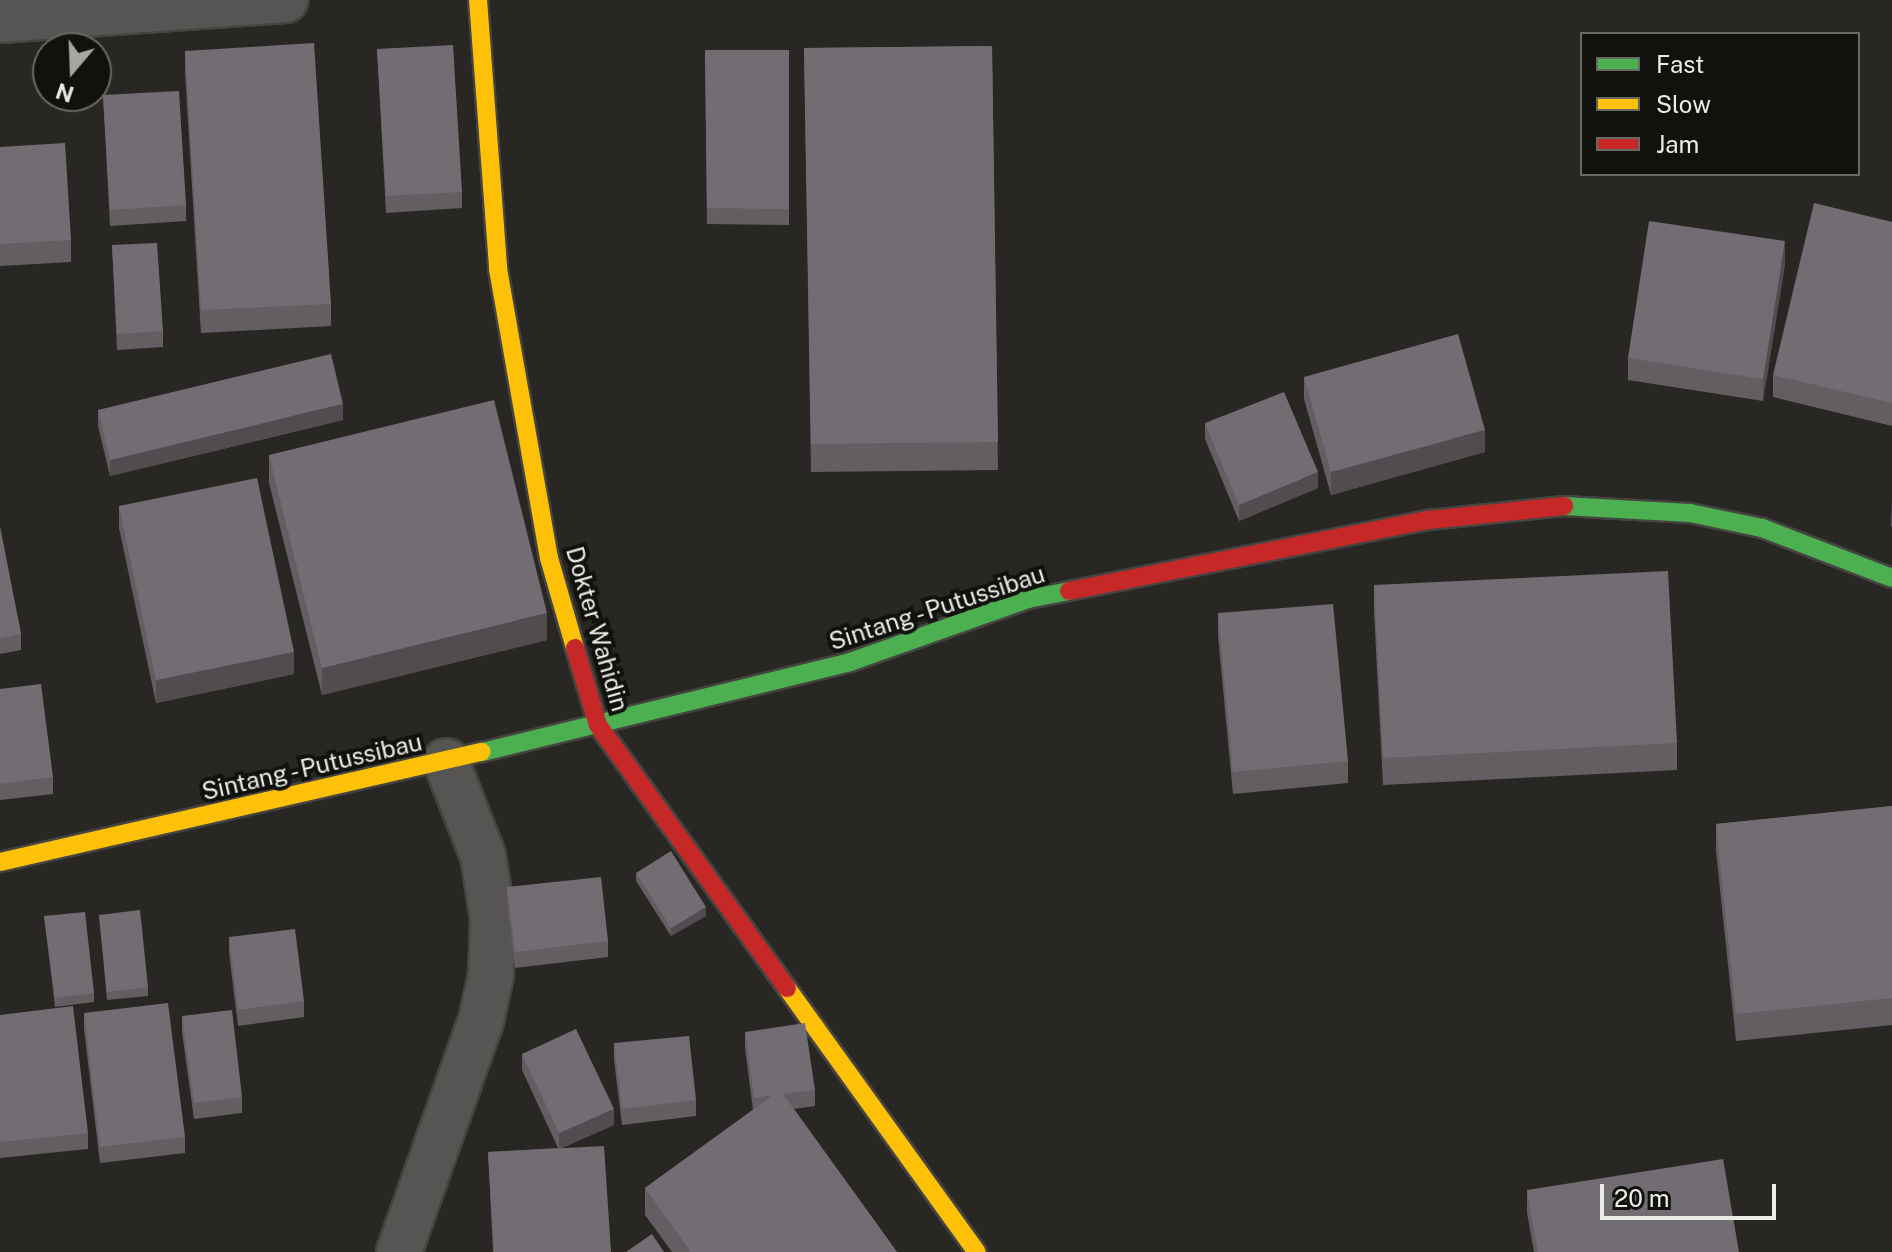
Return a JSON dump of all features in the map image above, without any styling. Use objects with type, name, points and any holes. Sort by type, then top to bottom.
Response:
[{"type":"main road","name":"Dokter Wahidin","points":[[478,0],[498,269],[549,558],[598,725],[977,1252]]},
{"type":"main road","name":"Sintang - Putussibau","points":[[0,862],[446,761],[850,662],[1028,599],[1428,520],[1553,505],[1690,513],[1762,528],[1892,578]]},
{"type":"street","points":[[0,20],[285,0]]},
{"type":"street","points":[[399,1252],[481,1021],[491,975],[493,919],[483,856],[446,761]]},
{"type":"building","points":[[314,43],[331,304],[201,310],[185,51]]},
{"type":"building","points":[[453,45],[462,192],[386,196],[377,49]]},
{"type":"building","points":[[992,46],[998,442],[811,444],[804,48]]},
{"type":"building","points":[[705,50],[789,50],[789,209],[707,208]]},
{"type":"building","points":[[179,91],[186,205],[110,210],[104,112],[112,112],[112,95]]},
{"type":"building","points":[[65,143],[71,240],[0,244],[0,147]]},
{"type":"building","points":[[1814,203],[1892,222],[1892,403],[1773,375]]},
{"type":"building","points":[[1649,221],[1785,241],[1763,379],[1628,358]]},
{"type":"building","points":[[157,243],[163,331],[117,334],[112,245]]},
{"type":"building","points":[[1458,334],[1485,430],[1331,472],[1304,377]]},
{"type":"building","points":[[331,354],[343,404],[110,460],[98,410]]},
{"type":"building","points":[[1284,392],[1318,472],[1239,505],[1205,423]]},
{"type":"building","points":[[494,400],[547,613],[322,668],[269,455]]},
{"type":"building","points":[[257,478],[294,652],[156,680],[119,506]]},
{"type":"building","points":[[0,527],[21,634],[0,638]]},
{"type":"building","points":[[1668,571],[1677,743],[1383,758],[1374,585]]},
{"type":"building","points":[[1333,604],[1348,761],[1233,772],[1218,613]]},
{"type":"building","points":[[41,684],[53,777],[0,784],[0,689]]},
{"type":"building","points":[[1892,806],[1892,998],[1736,1014],[1716,824]]},
{"type":"building","points":[[671,851],[706,907],[671,928],[636,873]]},
{"type":"building","points":[[601,877],[608,941],[515,952],[507,887]]},
{"type":"building","points":[[140,910],[148,987],[107,992],[99,915]]},
{"type":"building","points":[[85,912],[94,993],[55,998],[44,916]]},
{"type":"building","points":[[295,929],[304,1001],[238,1010],[229,937]]},
{"type":"building","points":[[168,1003],[185,1137],[100,1147],[84,1013]]},
{"type":"building","points":[[73,1006],[88,1133],[0,1142],[0,1015]]},
{"type":"building","points":[[232,1010],[242,1097],[194,1103],[182,1016]]},
{"type":"building","points":[[805,1023],[815,1090],[783,1094],[780,1090],[774,1095],[754,1098],[745,1032]]},
{"type":"building","points":[[576,1029],[614,1109],[559,1133],[522,1054]]},
{"type":"building","points":[[689,1036],[696,1100],[622,1109],[614,1043]]},
{"type":"building","points":[[780,1090],[897,1252],[691,1252],[645,1188]]},
{"type":"building","points":[[604,1146],[611,1252],[494,1252],[488,1152]]},
{"type":"building","points":[[1723,1159],[1739,1252],[1538,1252],[1527,1190]]},
{"type":"building","points":[[652,1234],[664,1252],[626,1252]]},
{"type":"traffic: fast","points":[[1564,506],[1690,513],[1762,528],[1892,578]]},
{"type":"traffic: fast","points":[[482,752],[850,662],[1028,599],[1069,591]]},
{"type":"traffic: slow","points":[[478,0],[498,269],[549,558],[575,648]]},
{"type":"traffic: slow","points":[[0,862],[482,752]]},
{"type":"traffic: slow","points":[[787,988],[977,1252]]},
{"type":"traffic: jam","points":[[1069,591],[1428,520],[1564,506]]},
{"type":"traffic: jam","points":[[575,648],[598,725],[787,988]]}]
